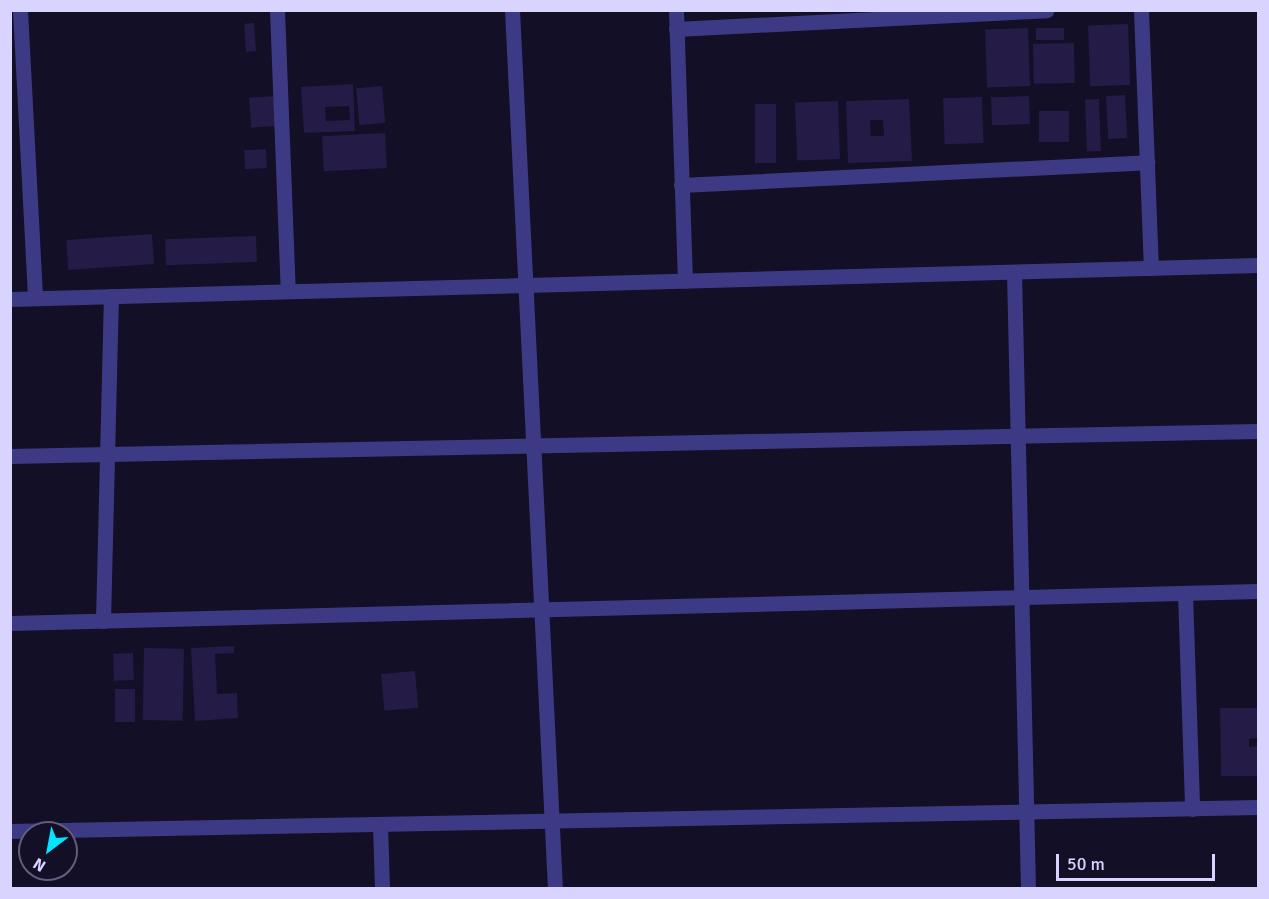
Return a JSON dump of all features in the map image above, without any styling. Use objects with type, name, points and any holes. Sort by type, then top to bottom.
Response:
[{"type":"street","points":[[20,10],[35,298]]},
{"type":"street","points":[[277,10],[288,291]]},
{"type":"street","points":[[512,10],[554,821],[555,888]]},
{"type":"street","points":[[676,10],[685,281]]},
{"type":"street","points":[[676,29],[1047,10]]},
{"type":"street","points":[[1141,10],[1151,268]]},
{"type":"street","points":[[681,185],[1147,162]]},
{"type":"street","points":[[10,299],[1258,265]]},
{"type":"street","points":[[1014,272],[1028,888]]},
{"type":"street","points":[[102,621],[111,296]]},
{"type":"street","points":[[10,456],[107,456],[1017,434],[1258,431]]},
{"type":"street","points":[[10,623],[1258,591]]},
{"type":"street","points":[[1185,593],[1191,808]]},
{"type":"street","points":[[10,831],[1258,807]]},
{"type":"street","points":[[381,824],[382,888]]},
{"type":"building","points":[[254,23],[256,51],[246,52],[244,24]]},
{"type":"building","points":[[1128,24],[1130,85],[1090,86],[1088,25]]},
{"type":"building","points":[[1028,28],[1030,86],[987,87],[985,30]]},
{"type":"building","points":[[1036,28],[1064,28],[1064,40],[1036,40]]},
{"type":"building","points":[[1074,43],[1075,83],[1034,84],[1033,44]]},
{"type":"building","points":[[353,84],[355,131],[304,133],[301,87]],"holes":[[[349,106],[350,120],[326,121],[325,107]]]},
{"type":"building","points":[[382,86],[385,123],[359,125],[356,88]]},
{"type":"building","points":[[1125,95],[1127,138],[1108,139],[1106,96]]},
{"type":"building","points":[[275,96],[277,126],[251,128],[249,98]]},
{"type":"building","points":[[1029,96],[1030,124],[992,125],[991,97]]},
{"type":"building","points":[[982,97],[984,143],[945,144],[943,98]]},
{"type":"building","points":[[909,99],[912,161],[848,163],[846,101]],"holes":[[[870,120],[883,120],[884,136],[871,136]]]},
{"type":"building","points":[[1085,99],[1099,99],[1101,151],[1087,151]]},
{"type":"building","points":[[838,101],[840,159],[797,160],[795,103]]},
{"type":"building","points":[[755,104],[776,104],[776,163],[755,163]]},
{"type":"building","points":[[1039,111],[1069,111],[1069,142],[1039,142]]},
{"type":"building","points":[[385,133],[387,168],[324,171],[322,136]]},
{"type":"building","points":[[266,149],[267,168],[245,169],[244,150]]},
{"type":"building","points":[[152,234],[154,264],[68,270],[66,240]]},
{"type":"building","points":[[256,236],[257,262],[166,265],[165,239]]},
{"type":"building","points":[[234,646],[234,653],[215,654],[217,694],[237,693],[238,718],[195,721],[191,648]]},
{"type":"building","points":[[144,648],[184,649],[183,721],[143,720]]},
{"type":"building","points":[[133,653],[134,680],[114,681],[113,654]]},
{"type":"building","points":[[415,671],[418,708],[384,711],[381,674]]},
{"type":"building","points":[[115,689],[135,689],[135,722],[115,722]]},
{"type":"building","points":[[1220,708],[1258,708],[1258,738],[1249,739],[1249,747],[1258,746],[1258,776],[1221,776]]}]
